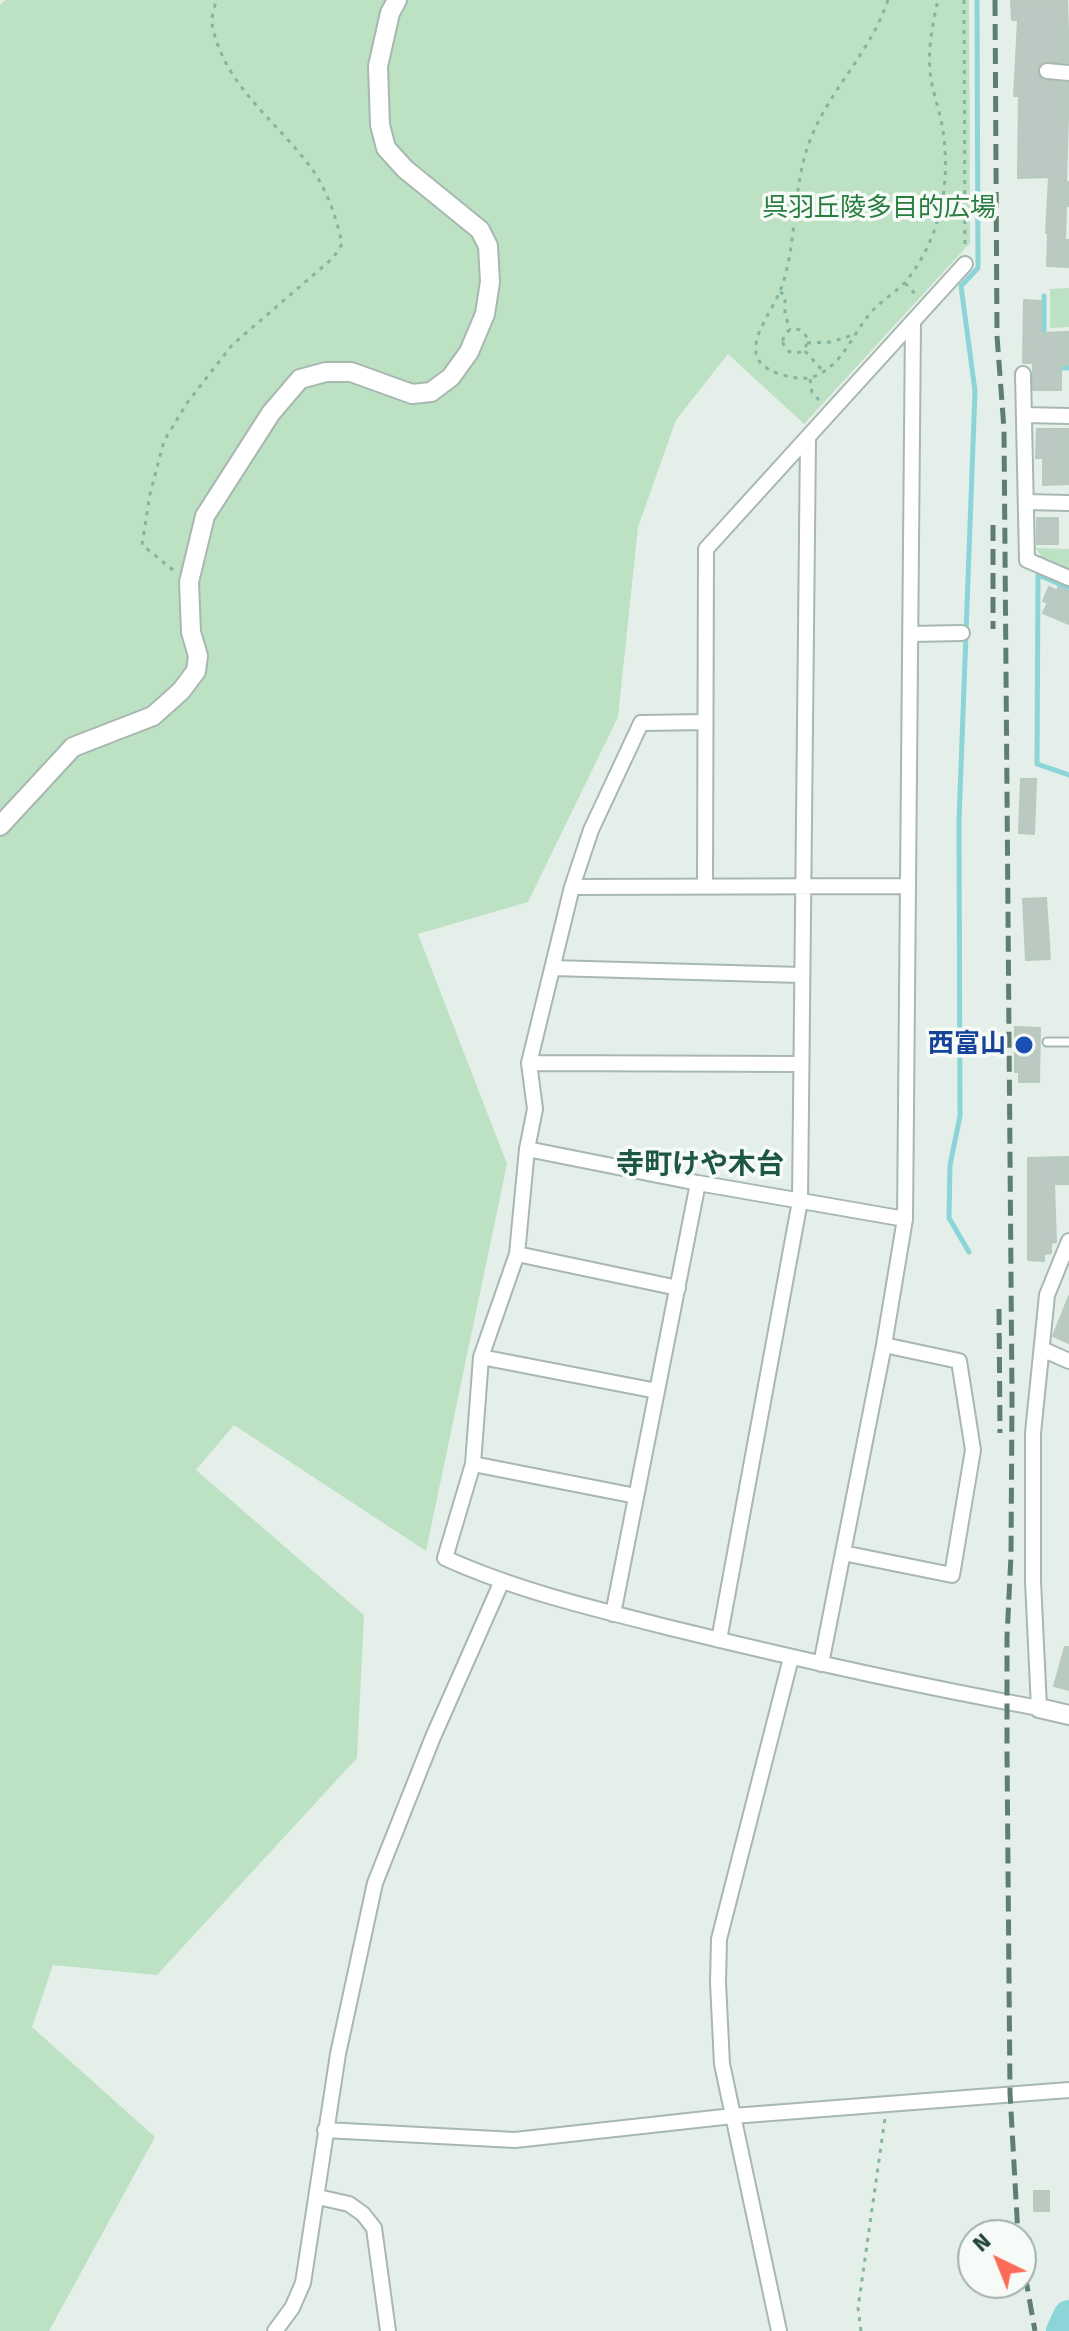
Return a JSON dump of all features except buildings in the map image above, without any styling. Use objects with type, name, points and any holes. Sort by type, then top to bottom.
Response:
[{"type":"street","points":[[0,826],[73,747],[153,716],[181,691],[196,671],[198,656],[191,632],[189,582],[205,516],[271,413],[300,379],[326,372],[351,372],[412,394],[431,392],[451,377],[469,352],[485,314],[490,282],[488,246],[480,230],[405,169],[386,148],[380,125],[378,66],[390,13],[397,0]]},
{"type":"street","points":[[1047,71],[1069,73]]},
{"type":"street","points":[[705,884],[706,549],[965,264]]},
{"type":"street","points":[[821,1664],[884,1345],[905,1219],[913,321]]},
{"type":"street","points":[[1023,374],[1027,560],[1069,578]]},
{"type":"street","points":[[1024,415],[1069,416]]},
{"type":"street","points":[[719,1640],[800,1201],[808,438]]},
{"type":"street","points":[[1026,502],[1069,503]]},
{"type":"street","points":[[911,634],[962,633]]},
{"type":"street","points":[[705,722],[641,723],[591,830],[572,887],[529,1063],[535,1109],[527,1149],[517,1254],[481,1357],[473,1464],[445,1558],[502,1581],[613,1614],[791,1658],[1069,1715]]},
{"type":"street","points":[[572,887],[705,884],[906,886]]},
{"type":"street","points":[[552,968],[801,975]]},
{"type":"street","points":[[529,1063],[800,1064]]},
{"type":"street","points":[[527,1149],[905,1219]]},
{"type":"street","points":[[613,1614],[698,1183]]},
{"type":"street","points":[[1039,1708],[1033,1581],[1033,1433],[1047,1295],[1069,1241]]},
{"type":"street","points":[[517,1254],[678,1288]]},
{"type":"street","points":[[843,1553],[952,1575],[973,1450],[959,1361],[884,1345]]},
{"type":"street","points":[[1042,1349],[1069,1361]]},
{"type":"street","points":[[481,1357],[657,1391]]},
{"type":"street","points":[[473,1464],[636,1496]]},
{"type":"street","points":[[275,2331],[292,2308],[303,2283],[318,2197],[325,2130],[375,1883],[406,1802],[502,1581]]},
{"type":"street","points":[[779,2331],[722,2064],[718,1983],[719,1939],[791,1658]]},
{"type":"street","points":[[325,2130],[515,2140],[887,2102],[1069,2090]]},
{"type":"street","points":[[318,2197],[349,2204],[363,2214],[374,2228],[388,2331]]},
{"type":"lane","points":[[1047,1042],[1069,1042]]},
{"type":"path","points":[[189,582],[142,545],[150,494],[164,441],[187,403],[232,345],[333,258],[342,244],[337,220],[310,166],[255,107],[227,63],[211,22],[216,0]]},
{"type":"path","points":[[888,0],[880,24],[827,108],[810,142],[800,176],[792,243],[780,292],[758,331],[754,345],[759,362],[774,373],[810,379],[837,361],[875,308],[905,283],[924,256],[939,224],[944,185],[944,134],[931,82],[930,46],[938,0]]},
{"type":"path","points":[[964,0],[965,264]]},
{"type":"path","points":[[780,292],[785,295],[785,313],[790,330]]},
{"type":"path","points":[[790,330],[802,332],[807,343],[804,350]]},
{"type":"path","points":[[790,330],[783,339],[785,347],[794,353],[804,350]]},
{"type":"path","points":[[807,343],[831,342],[853,335]]},
{"type":"path","points":[[804,350],[824,372]]},
{"type":"path","points":[[810,379],[812,392],[831,412]]},
{"type":"path","points":[[861,2331],[858,2308],[887,2102]]},
{"type":"green space","name":"呉羽丘陵多目的広場","points":[[5,0],[969,0],[970,243],[804,424],[728,354],[676,420],[638,527],[618,717],[528,902],[418,934],[507,1164],[426,1551],[234,1425],[196,1470],[364,1615],[357,1758],[157,1975],[53,1965],[32,2027],[155,2137],[49,2331],[0,2331],[0,5]]},
{"type":"green space","points":[[1069,288],[1069,327],[1050,328],[1050,289]]},
{"type":"green space","points":[[1036,548],[1069,549],[1069,571],[1044,562]]},
{"type":"waterway","points":[[969,1252],[949,1218],[950,1165],[960,1116],[959,821],[975,391],[961,286],[978,268],[977,0]]},
{"type":"waterway","points":[[1044,296],[1044,340]]},
{"type":"waterway","points":[[1054,368],[1069,368]]},
{"type":"waterway","points":[[1069,588],[1038,575],[1037,764],[1069,775]]},
{"type":"waterway","points":[[1062,2331],[1069,2316]]},
{"type":"railway","points":[[995,0],[997,336],[1004,429],[1012,1398],[1007,1637],[1010,2093],[1017,2219]]},
{"type":"railway","points":[[993,525],[993,629]]},
{"type":"railway","points":[[999,1309],[1000,1433]]},
{"type":"railway","points":[[1029,2299],[1035,2331]]},
{"type":"place","name":"西富山","points":[[1024,1045]]},
{"type":"district","name":"寺町けや木台","points":[[700,1165]]}]
